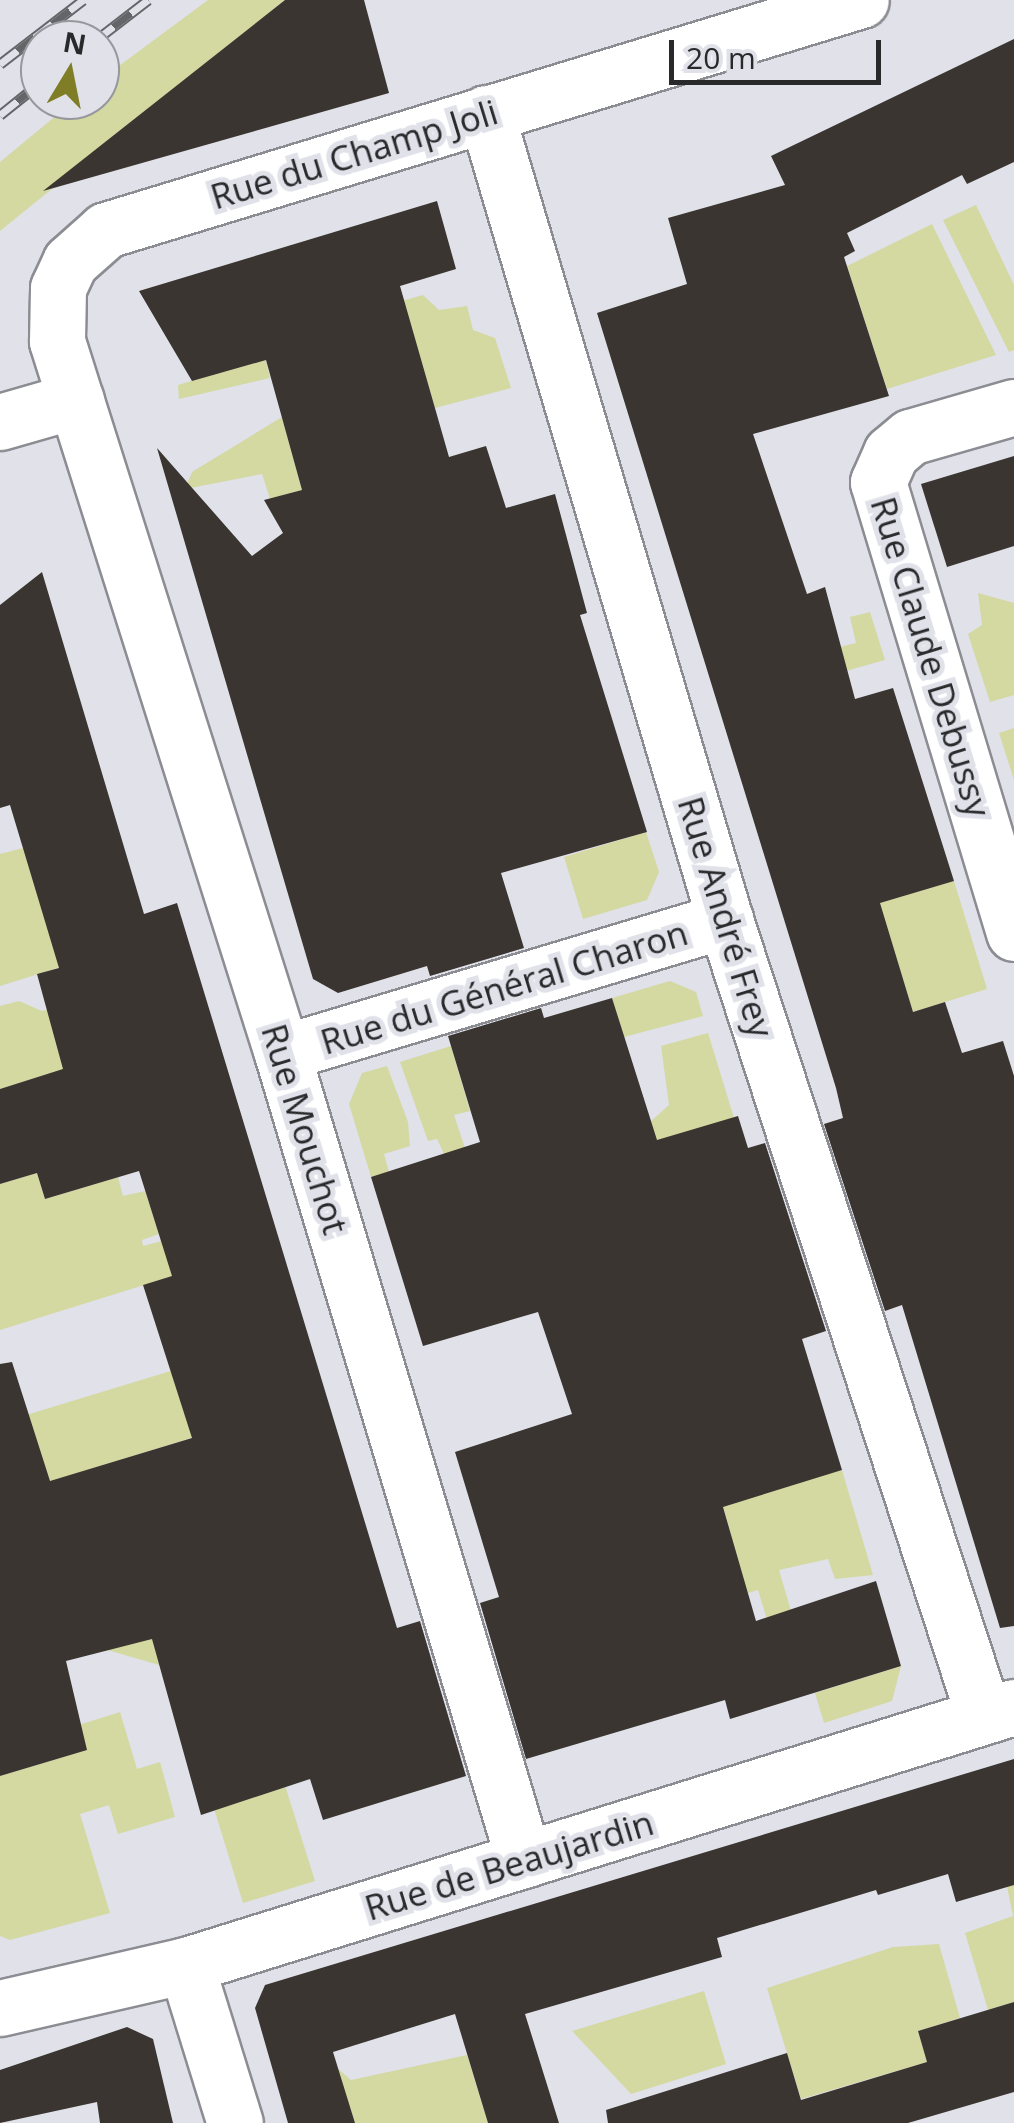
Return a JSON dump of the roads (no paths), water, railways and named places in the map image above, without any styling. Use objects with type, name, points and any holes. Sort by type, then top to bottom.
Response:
[{"type":"street","name":"Rue du Champ Joli","points":[[76,400],[57,341],[58,288],[70,262],[96,237],[486,113],[862,0]]},
{"type":"street","name":"Rue André Frey","points":[[486,113],[725,920],[999,1712]]},
{"type":"street","points":[[0,422],[76,400]]},
{"type":"street","name":"Rue Mouchot","points":[[76,400],[282,1054],[524,1860]]},
{"type":"street","name":"Rue Claude Debussy","points":[[1014,407],[910,437],[891,453],[878,482],[1014,933]]},
{"type":"street","name":"Rue du Général Charon","points":[[282,1054],[725,920]]},
{"type":"street","name":"Rue de Beaujardin","points":[[0,2008],[186,1966],[999,1712]]},
{"type":"street","points":[[186,1966],[235,2123]]},
{"type":"railway","points":[[0,64],[83,0]]},
{"type":"railway","points":[[120,22],[148,0]]},
{"type":"railway","points":[[0,115],[20,99]]}]
